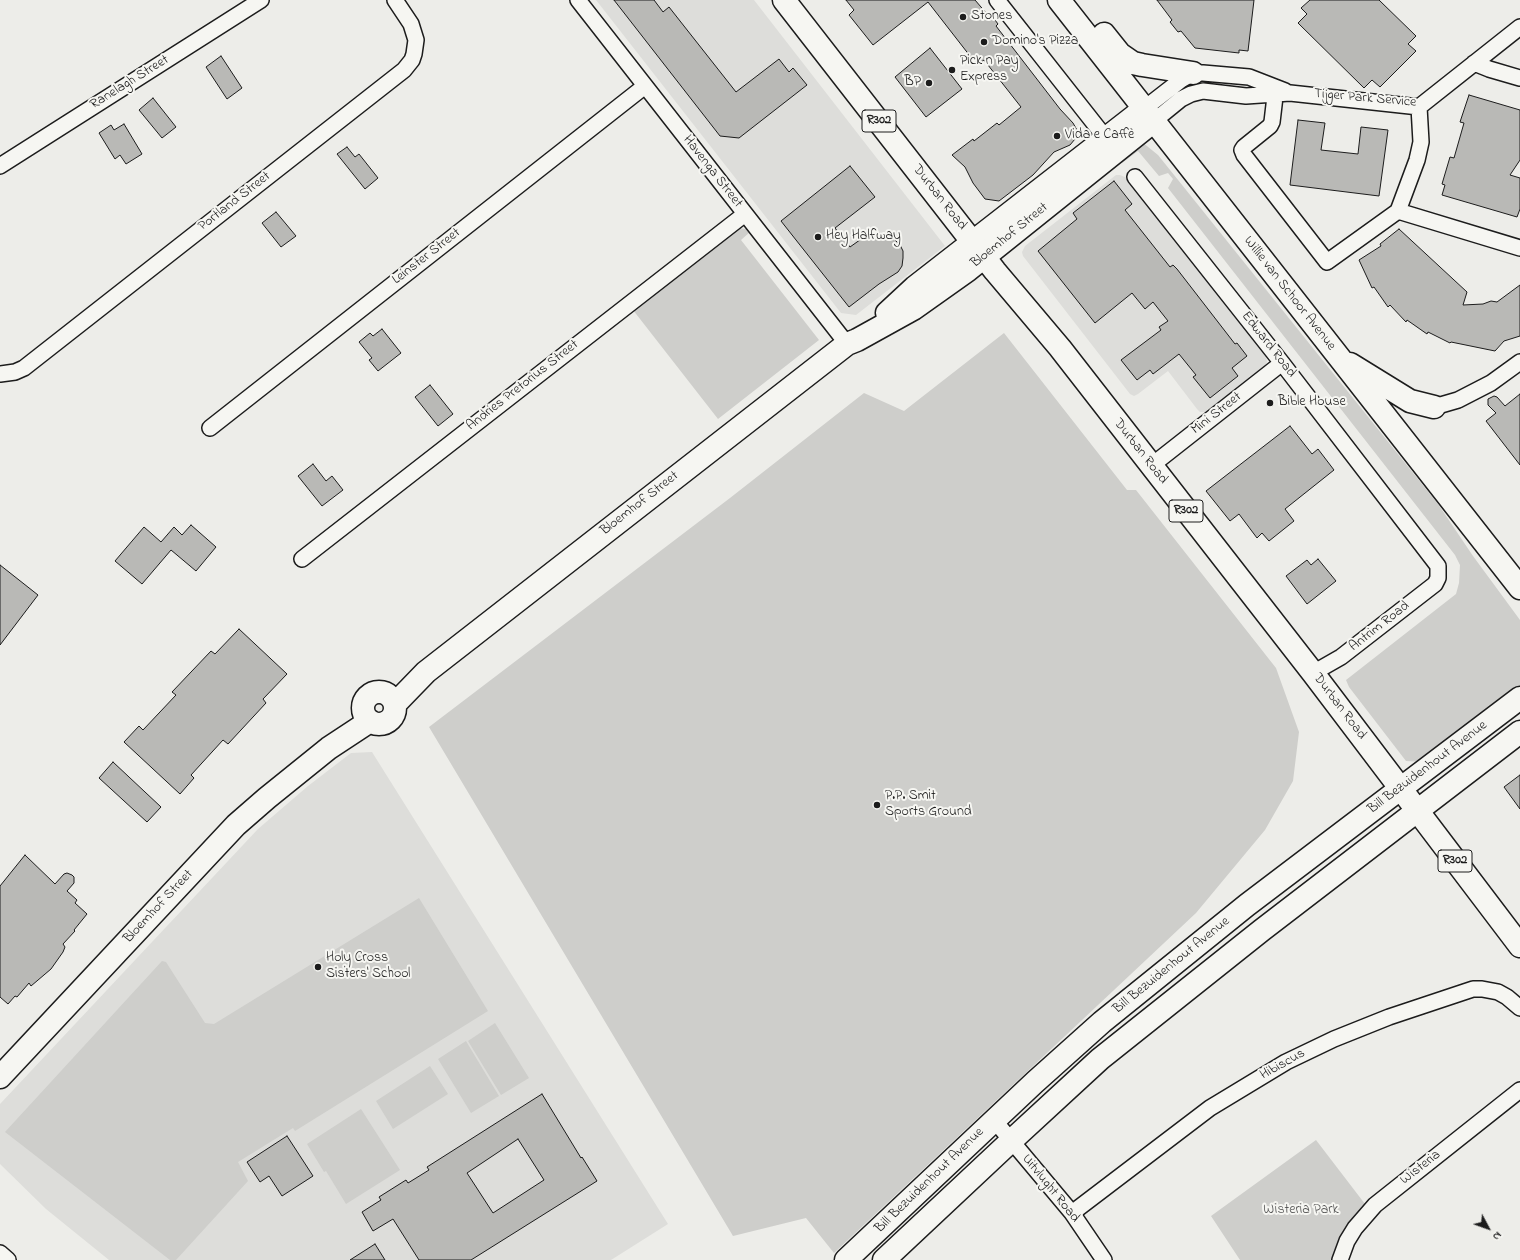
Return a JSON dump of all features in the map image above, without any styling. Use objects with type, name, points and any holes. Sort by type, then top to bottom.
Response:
[{"type":"main road","name":"Durban Road","points":[[784,0],[978,249],[1060,348],[1313,673],[1520,946]]},
{"type":"main road","name":"Willie van Schoor Avenue","points":[[1059,0],[1520,588]]},
{"type":"main road","points":[[1069,0],[1092,19],[1120,54],[1127,60],[1142,65],[1193,74]]},
{"type":"main road","name":"Bloemhof Street","points":[[0,1077],[236,825],[329,748],[366,715],[364,702],[369,696],[376,692],[390,699],[852,342],[913,308],[968,270],[978,249],[1149,115]]},
{"type":"main road","points":[[1337,356],[1410,401],[1434,407]]},
{"type":"main road","name":"Bill Bezuidenhout Avenue","points":[[846,1260],[1068,1051],[1102,1022],[1247,905],[1520,698]]},
{"type":"main road","name":"Bill Bezuidenhout Avenue","points":[[884,1260],[1011,1140],[1100,1059],[1262,930],[1520,732]]},
{"type":"street","name":"Ranelagh Street","points":[[0,166],[261,0]]},
{"type":"street","name":"Portland Street","points":[[0,374],[15,372],[24,368],[404,70],[408,66],[414,54],[416,40],[411,24],[395,0]]},
{"type":"street","name":"Havenga Street","points":[[578,0],[745,214],[852,342]]},
{"type":"street","points":[[997,0],[1111,145]]},
{"type":"street","name":"Tijger Park Service","points":[[1149,115],[1191,94],[1203,91],[1246,96],[1281,91],[1420,106],[1520,27]]},
{"type":"street","points":[[1474,63],[1520,78]]},
{"type":"street","name":"Tijger Park Service","points":[[1193,74],[1203,73],[1249,78],[1281,91]]},
{"type":"street","points":[[1149,115],[1181,80],[1193,74]]},
{"type":"street","name":"Leinster Street","points":[[210,428],[645,86]]},
{"type":"street","points":[[1281,91],[1270,126],[1242,150],[1244,155],[1327,262],[1398,211],[1417,160],[1421,142],[1422,127],[1420,106]]},
{"type":"street","name":"Edward Road","points":[[1135,177],[1436,561],[1439,572]]},
{"type":"street","points":[[1398,211],[1520,248]]},
{"type":"street","name":"Andries Pretorius Street","points":[[302,559],[745,214]]},
{"type":"street","points":[[1434,407],[1458,400],[1491,383],[1520,362]]},
{"type":"street","name":"Mini Street","points":[[1151,466],[1282,363]]},
{"type":"street","name":"Antrim Road","points":[[1313,673],[1341,658],[1435,584],[1439,572]]},
{"type":"street","name":"Hibiscus","points":[[1072,1213],[1210,1108],[1286,1062],[1334,1039],[1397,1015],[1473,989],[1498,992],[1507,997],[1520,1008]]},
{"type":"street","name":"Wisteria","points":[[1340,1260],[1347,1242],[1355,1228],[1375,1205],[1520,1090]]},
{"type":"street","name":"Uitvlught Road","points":[[994,1120],[1072,1213],[1104,1260]]},
{"type":"street","points":[[0,1253],[8,1260]]},
{"type":"shaded area","points":[[596,0],[754,0],[945,246],[856,315],[841,313]]},
{"type":"shaded area","points":[[1116,175],[1127,178],[1266,356],[1267,362],[1263,368],[1205,412],[1200,412],[1197,409],[1168,371],[1138,394],[1134,396],[1130,394],[1023,256],[1022,252],[1025,246]]},
{"type":"shaded area","name":"Holy Cross Sisters' School","points":[[372,752],[668,1224],[611,1260],[109,1260],[46,1209],[0,1164],[0,1104],[258,829],[308,786],[351,753]]},
{"type":"green space","points":[[1142,142],[1158,155],[1438,504],[1473,556],[1520,620],[1520,687],[1424,762],[1406,761],[1349,687],[1346,680],[1456,594],[1459,583],[1460,565],[1455,555],[1168,188],[1173,179],[1168,173],[1159,176],[1138,151],[1122,163],[1119,160]]},
{"type":"green space","points":[[739,228],[746,229],[750,232],[741,240],[819,340],[718,419],[633,310]]},
{"type":"green space","name":"P.P. Smit Sports Ground","points":[[1004,333],[1127,490],[1136,490],[1276,668],[1299,732],[1293,781],[1265,830],[1196,913],[834,1253],[806,1218],[733,1236],[429,727],[730,498],[864,393],[904,411]]},
{"type":"green space","points":[[419,898],[488,1011],[295,1131],[293,1128],[238,1162],[248,1181],[176,1260],[170,1260],[5,1132],[162,961],[166,962],[205,1023],[214,1024]]},
{"type":"green space","points":[[495,1023],[529,1078],[501,1095],[468,1041]]},
{"type":"green space","points":[[466,1041],[499,1096],[471,1113],[438,1059]]},
{"type":"green space","points":[[430,1066],[448,1094],[393,1129],[376,1101]]},
{"type":"green space","points":[[361,1109],[400,1170],[346,1204],[326,1171],[324,1172],[307,1144]]},
{"type":"green space","name":"Wisteria Park","points":[[1316,1140],[1365,1204],[1345,1230],[1332,1260],[1240,1260],[1211,1216]]},
{"type":"building","points":[[614,0],[654,0],[663,12],[669,7],[736,92],[779,59],[789,72],[793,68],[807,85],[739,138],[720,136]]},
{"type":"building","points":[[846,0],[975,0],[987,14],[989,12],[998,24],[996,26],[1060,109],[1073,123],[1077,130],[1075,139],[1070,145],[1054,152],[1033,175],[999,201],[985,199],[973,183],[965,167],[952,155],[973,139],[974,141],[997,123],[999,125],[1021,107],[984,60],[977,65],[928,2],[873,45],[849,15],[854,10]]},
{"type":"building","points":[[1157,0],[1254,0],[1248,51],[1239,50],[1239,53],[1195,48],[1181,31],[1178,32],[1170,22],[1172,20]]},
{"type":"building","points":[[1310,0],[1379,0],[1416,36],[1408,44],[1416,51],[1380,87],[1372,80],[1364,88],[1298,23],[1307,14],[1301,8]]},
{"type":"building","points":[[930,48],[962,89],[926,117],[895,77]]},
{"type":"building","points":[[221,56],[242,88],[227,99],[206,67]]},
{"type":"building","points":[[1469,95],[1520,110],[1520,160],[1510,175],[1520,178],[1520,209],[1517,217],[1442,195],[1445,185],[1442,184],[1450,157],[1454,158],[1464,123],[1460,122]]},
{"type":"building","points":[[153,98],[176,127],[162,138],[139,110]]},
{"type":"building","points":[[1298,120],[1325,123],[1321,150],[1358,154],[1361,127],[1388,130],[1379,196],[1290,185]]},
{"type":"building","points":[[124,124],[142,154],[126,164],[120,155],[115,159],[99,133],[111,125],[114,130]]},
{"type":"building","points":[[347,147],[355,157],[359,154],[378,178],[365,189],[337,154]]},
{"type":"building","name":"Hey Halfway","points":[[850,166],[875,197],[835,228],[850,247],[864,237],[878,233],[891,236],[900,245],[903,251],[903,258],[902,266],[898,272],[879,284],[849,307],[781,221]]},
{"type":"building","points":[[1114,181],[1132,204],[1125,210],[1170,267],[1173,265],[1177,269],[1235,344],[1237,343],[1247,356],[1232,368],[1238,376],[1210,398],[1193,377],[1196,375],[1179,354],[1153,374],[1150,370],[1137,380],[1121,360],[1161,330],[1159,327],[1168,321],[1153,302],[1145,309],[1132,293],[1095,323],[1038,251],[1077,219],[1073,213]]},
{"type":"building","points":[[276,212],[296,236],[281,247],[262,223]]},
{"type":"building","points":[[1399,229],[1467,292],[1463,305],[1483,304],[1491,301],[1497,302],[1520,285],[1520,336],[1504,341],[1495,351],[1450,343],[1428,332],[1427,334],[1407,320],[1406,322],[1390,305],[1388,307],[1374,287],[1372,288],[1359,260],[1381,246],[1380,244]]},
{"type":"building","points":[[382,329],[401,353],[378,371],[369,360],[372,358],[359,342],[370,333],[373,336]]},
{"type":"building","points":[[430,385],[453,414],[438,426],[415,397]]},
{"type":"building","points":[[1520,394],[1520,465],[1486,421],[1496,413],[1488,405],[1488,399],[1494,396],[1497,397],[1505,406]]},
{"type":"building","points":[[1290,426],[1312,454],[1318,449],[1334,470],[1285,509],[1294,521],[1269,541],[1262,533],[1257,538],[1239,514],[1230,521],[1206,491]]},
{"type":"building","points":[[313,464],[326,481],[332,476],[343,490],[322,506],[298,476]]},
{"type":"building","points":[[191,525],[216,547],[196,571],[171,550],[142,584],[115,561],[144,527],[161,542],[174,527],[182,535]]},
{"type":"building","points":[[1318,559],[1336,581],[1307,604],[1286,576],[1307,560],[1311,565]]},
{"type":"building","points":[[0,565],[38,595],[0,645]]},
{"type":"building","points":[[239,629],[287,674],[263,699],[266,703],[228,744],[223,740],[191,775],[194,778],[180,794],[124,742],[139,726],[143,730],[176,695],[172,692],[211,651],[215,654]]},
{"type":"building","points":[[113,762],[161,807],[147,822],[99,778]]},
{"type":"building","points":[[1520,775],[1520,809],[1504,787]]},
{"type":"building","points":[[25,855],[55,884],[64,874],[67,873],[72,875],[74,877],[74,883],[67,891],[77,900],[75,903],[87,914],[74,930],[75,931],[63,944],[65,947],[63,952],[51,969],[31,986],[29,983],[17,997],[15,996],[8,1004],[0,997],[0,886]]},
{"type":"building","points":[[542,1094],[581,1158],[582,1157],[597,1181],[471,1260],[419,1260],[393,1219],[373,1231],[362,1212],[381,1200],[379,1197],[406,1180],[408,1183],[429,1170],[427,1167]],"holes":[[[518,1139],[544,1180],[493,1213],[467,1173]]]},
{"type":"building","points":[[287,1136],[313,1176],[282,1196],[269,1176],[260,1182],[247,1162]]},
{"type":"building","points":[[375,1244],[385,1260],[350,1260]]},
{"type":"place","name":"Stones","points":[[963,17]]},
{"type":"place","name":"Domino's Pizza","points":[[984,42]]},
{"type":"place","name":"Pick n Pay Express","points":[[952,70]]},
{"type":"place","name":"BP","points":[[929,83]]},
{"type":"place","name":"Vida e Caffè","points":[[1057,136]]},
{"type":"place","name":"Hey Halfway","points":[[818,237]]},
{"type":"place","name":"Bible House","points":[[1270,403]]},
{"type":"place","name":"P.P. Smit Sports Ground","points":[[877,805]]},
{"type":"place","name":"Holy Cross Sisters' School","points":[[318,967]]}]
